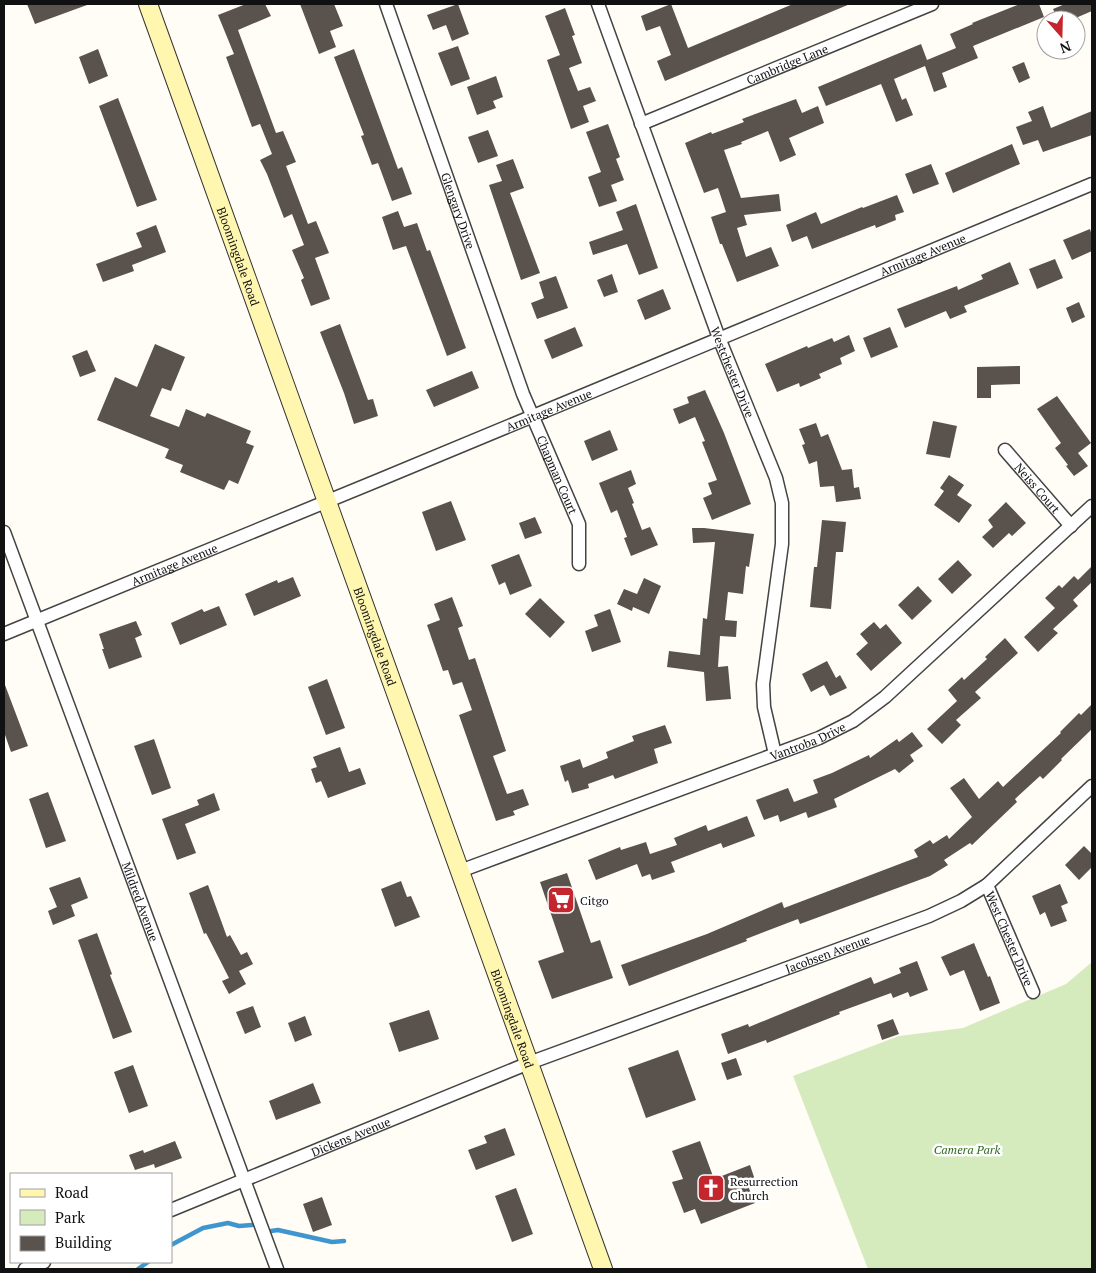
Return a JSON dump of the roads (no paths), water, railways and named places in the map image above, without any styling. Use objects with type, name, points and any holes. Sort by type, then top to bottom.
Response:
[{"type":"main road","name":"Bloomingdale Road","points":[[150,4],[603,1269]]},
{"type":"street","name":"Glengary Drive","points":[[386,4],[523,394],[534,416]]},
{"type":"street","name":"Westchester Drive","points":[[598,4],[719,338],[776,478],[782,503],[782,544],[763,684],[764,707],[776,754]]},
{"type":"street","name":"Cambridge Lane","points":[[642,124],[932,4]]},
{"type":"street","name":"Armitage Avenue","points":[[4,634],[1092,184]]},
{"type":"street","name":"Chapman Court","points":[[534,416],[579,524],[579,564]]},
{"type":"street","name":"Neiss Court","points":[[1005,450],[1071,526]]},
{"type":"street","name":"Vantroba Drive","points":[[460,871],[834,732],[866,712],[1092,506]]},
{"type":"street","name":"Mildred Avenue","points":[[4,532],[277,1269]]},
{"type":"street","name":"Jacobsen Avenue","points":[[529,1063],[929,916],[961,901],[987,885],[1092,786]]},
{"type":"street","name":"West Chester Drive","points":[[987,885],[1032,992]]},
{"type":"street","name":"Dickens Avenue","points":[[172,1210],[529,1063]]},
{"type":"street","points":[[25,1269],[41,1263]]},
{"type":"waterway","points":[[172,1244],[203,1228],[228,1223],[239,1226],[252,1225]]},
{"type":"waterway","points":[[271,1231],[278,1230],[332,1242],[344,1241]]},
{"type":"waterway","points":[[138,1269],[147,1263]]},
{"type":"place","name":"Citgo","points":[[561,900]]},
{"type":"place","name":"Resurrection Church","points":[[711,1188]]},
{"type":"park label","name":"Camera Park","points":[[967,1149]]}]
